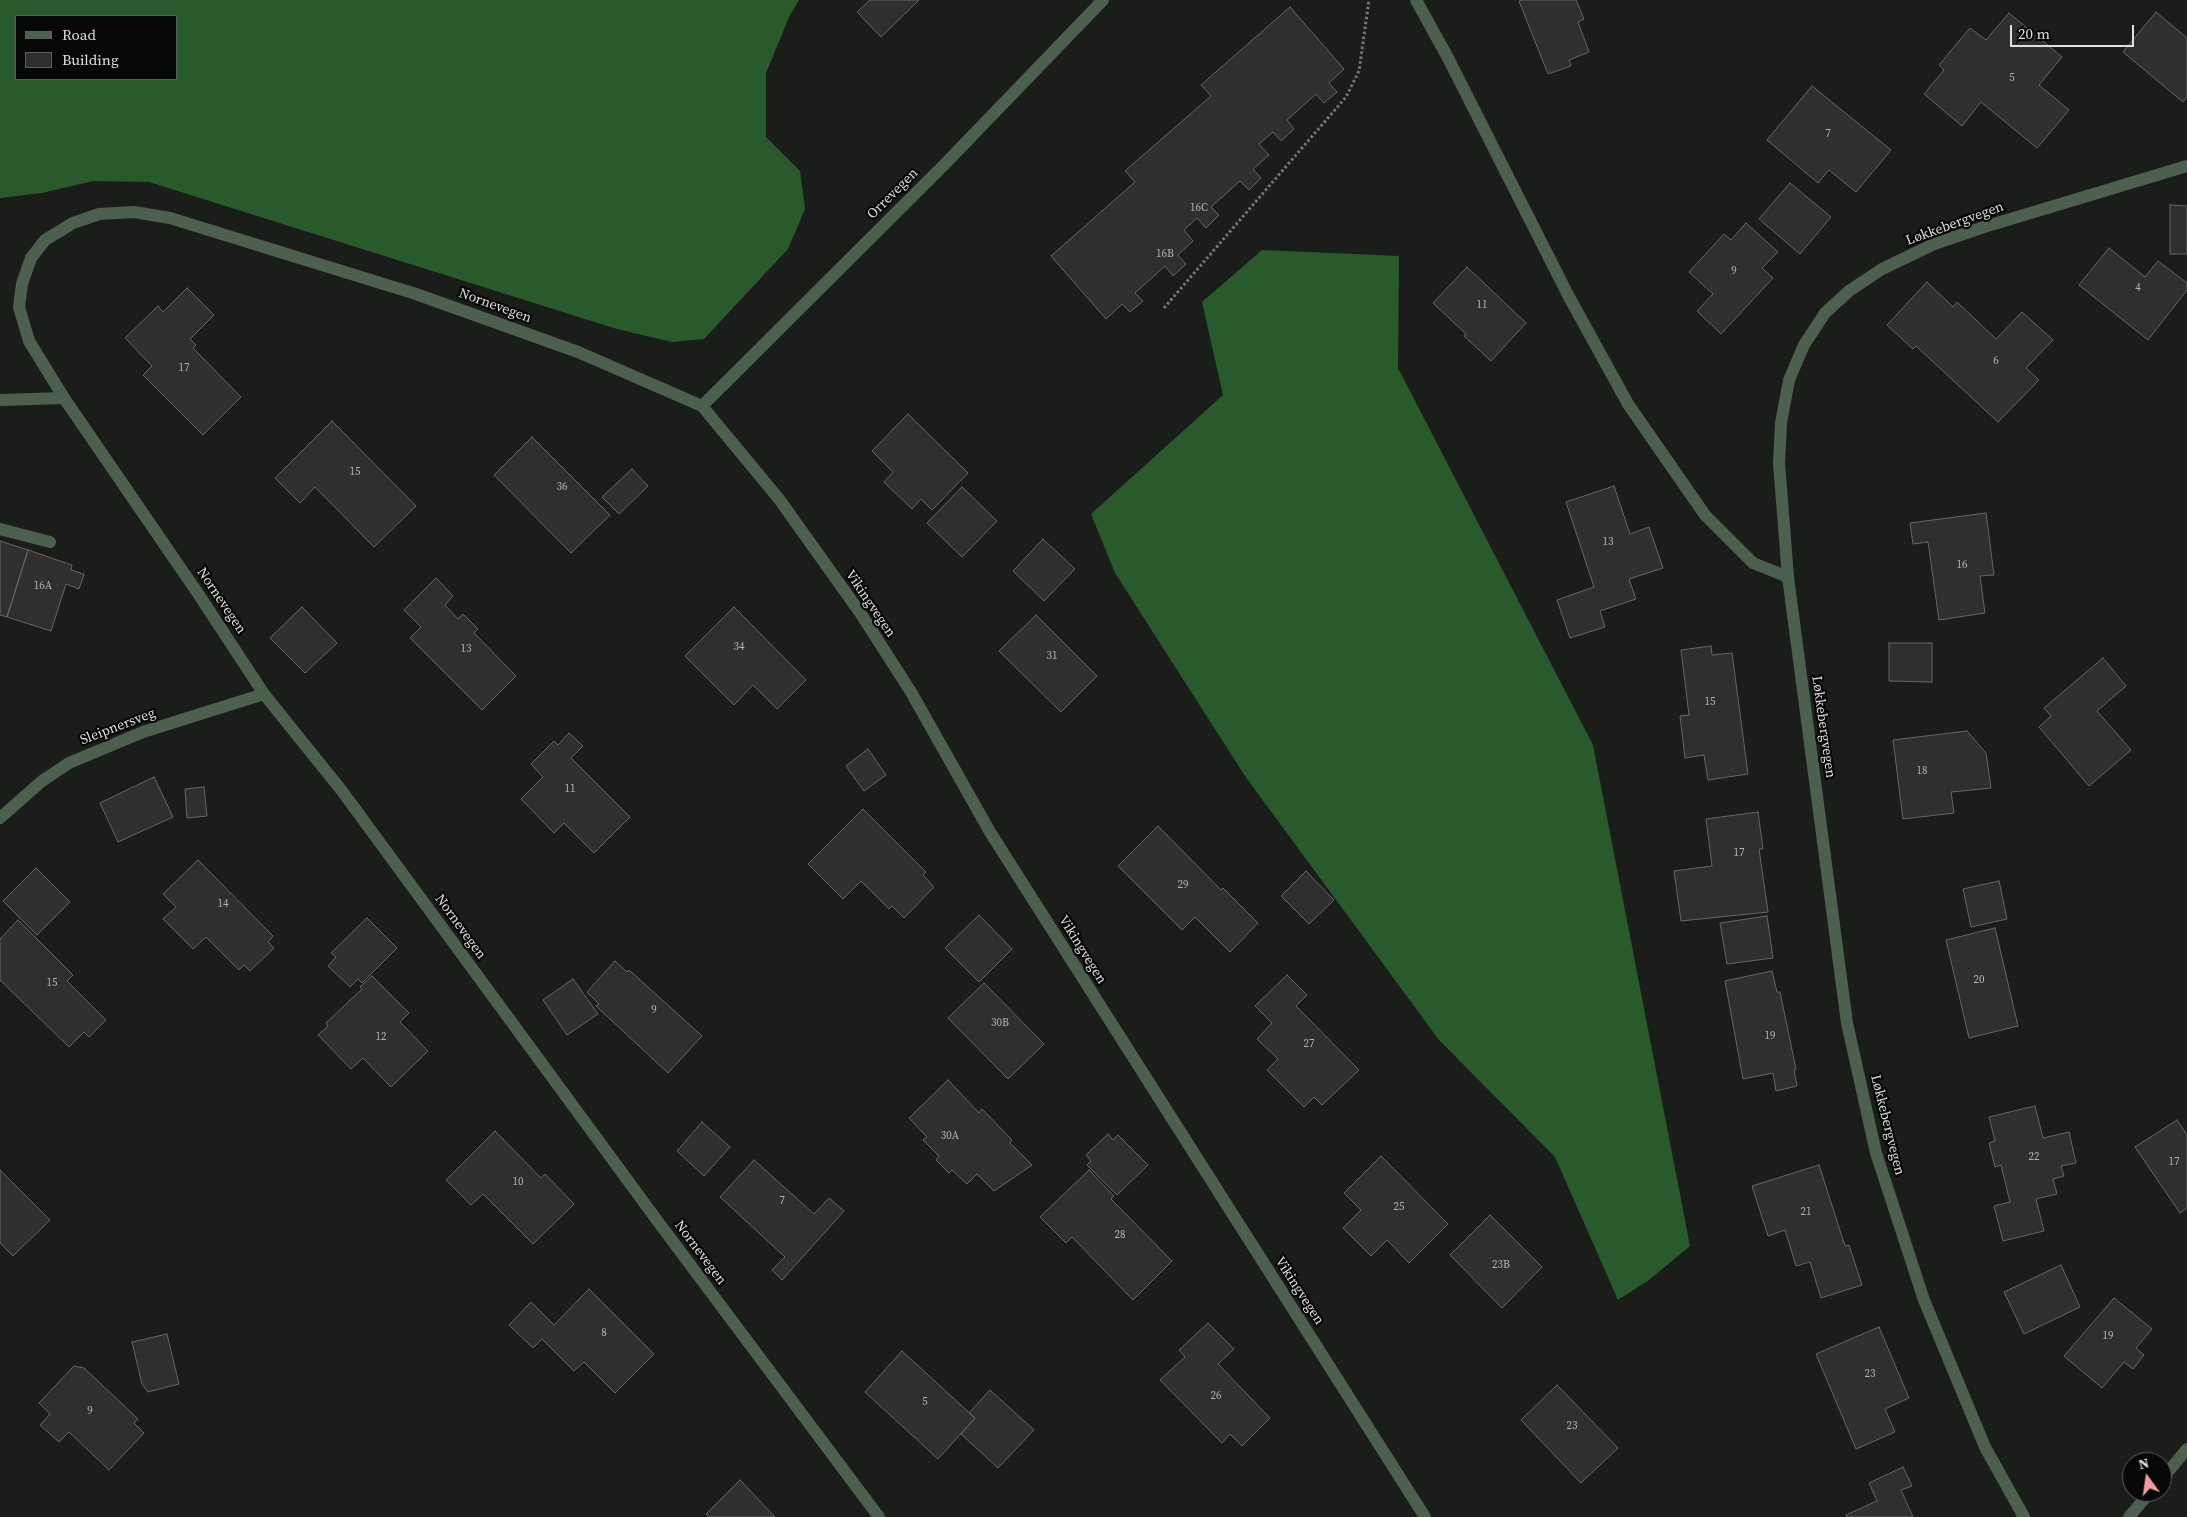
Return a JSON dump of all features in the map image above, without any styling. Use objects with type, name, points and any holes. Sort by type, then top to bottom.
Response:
[{"type":"street","name":"Orrevegen","points":[[702,406],[943,166],[1103,0]]},
{"type":"street","points":[[1416,0],[1568,295],[1628,404],[1705,515],[1753,563],[1788,577]]},
{"type":"street","name":"Løkkebergvegen","points":[[2024,1517],[1985,1447],[1924,1300],[1876,1153],[1847,1023],[1788,577],[1780,464],[1781,423],[1789,380],[1804,345],[1825,313],[1849,291],[1882,269],[1934,244],[1984,227],[2187,166]]},
{"type":"street","name":"Nornevegen","points":[[702,406],[578,352],[416,294],[170,218],[134,212],[99,214],[73,223],[45,240],[31,258],[22,284],[18,307],[28,341],[64,398],[199,595],[264,694],[342,791],[659,1223],[879,1517]]},
{"type":"street","points":[[0,400],[64,398]]},
{"type":"street","name":"Vikingvegen","points":[[702,406],[778,499],[866,622],[911,692],[995,841],[1425,1517]]},
{"type":"street","points":[[0,529],[50,542]]},
{"type":"street","name":"Sleipnersveg","points":[[0,818],[42,781],[69,763],[143,732],[264,694]]},
{"type":"street","points":[[2172,1467],[2187,1449]]},
{"type":"street","points":[[2129,1517],[2142,1502]]},
{"type":"path","points":[[1164,308],[1346,97],[1359,71],[1369,0]]},
{"type":"green space","points":[[0,0],[799,0],[789,17],[766,73],[766,137],[800,171],[805,209],[788,249],[704,339],[672,342],[617,329],[149,182],[93,181],[42,193],[0,198]]},
{"type":"green space","points":[[1262,250],[1399,256],[1398,368],[1593,745],[1690,1246],[1649,1280],[1618,1300],[1555,1157],[1439,1040],[1245,776],[1115,573],[1091,514],[1223,395],[1202,302]]},
{"type":"building","points":[[870,0],[919,0],[881,37],[857,12]]},
{"type":"building","points":[[1576,0],[1584,19],[1578,22],[1589,52],[1569,60],[1571,66],[1548,74],[1519,1]]},
{"type":"building","points":[[1290,7],[1344,69],[1329,83],[1337,92],[1324,103],[1316,94],[1287,120],[1294,129],[1281,141],[1273,132],[1259,144],[1269,155],[1253,169],[1261,178],[1249,190],[1240,181],[1211,207],[1219,215],[1206,228],[1197,218],[1184,230],[1193,241],[1178,255],[1186,264],[1173,276],[1165,266],[1135,293],[1143,301],[1130,312],[1122,304],[1106,319],[1051,256],[1135,182],[1125,171],[1211,96],[1201,85]]},
{"type":"building","points":[[2156,12],[2187,38],[2187,97],[2183,102],[2123,52]]},
{"type":"building","points":[[2009,13],[2062,57],[2039,85],[2069,110],[2037,148],[1981,102],[1962,126],[1924,94],[1944,70],[1939,65],[1970,28],[1986,40]]},
{"type":"building","points":[[1812,86],[1891,150],[1856,192],[1829,170],[1818,183],[1767,140]]},
{"type":"building","points":[[1790,183],[1831,217],[1800,254],[1759,219]]},
{"type":"building","points":[[2170,205],[2187,206],[2187,254],[2170,254]]},
{"type":"building","points":[[1746,223],[1778,252],[1762,268],[1773,278],[1721,334],[1697,311],[1713,294],[1689,272],[1724,234],[1731,240]]},
{"type":"building","points":[[2109,248],[2145,277],[2158,261],[2187,283],[2187,290],[2148,340],[2079,285]]},
{"type":"building","points":[[1467,267],[1526,323],[1491,361],[1433,303]]},
{"type":"building","points":[[1927,282],[1953,307],[1957,302],[1996,339],[2022,312],[2053,340],[2026,368],[2039,380],[1998,422],[1916,346],[1913,349],[1887,325]]},
{"type":"building","points":[[187,288],[214,315],[190,339],[196,345],[193,348],[241,397],[203,435],[143,375],[152,366],[125,338],[158,306],[163,312]]},
{"type":"building","points":[[908,414],[968,473],[932,510],[921,499],[912,509],[884,482],[893,472],[872,451]]},
{"type":"building","points":[[332,421],[416,506],[374,547],[315,487],[300,503],[275,478]]},
{"type":"building","points":[[532,437],[610,515],[571,553],[494,475]]},
{"type":"building","points":[[632,469],[648,486],[619,514],[602,497]]},
{"type":"building","points":[[1614,486],[1630,534],[1649,527],[1663,568],[1629,579],[1636,599],[1600,611],[1605,627],[1570,638],[1557,600],[1594,587],[1566,502]]},
{"type":"building","points":[[962,487],[997,521],[962,557],[927,523]]},
{"type":"building","points":[[1986,513],[1994,575],[1980,576],[1985,613],[1939,620],[1928,542],[1913,544],[1910,523]]},
{"type":"building","points":[[1043,539],[1075,569],[1044,601],[1013,571]]},
{"type":"building","points":[[0,541],[28,550],[7,617],[0,615]]},
{"type":"building","points":[[28,550],[72,565],[71,570],[84,574],[79,589],[66,584],[51,631],[7,617]]},
{"type":"building","points":[[436,578],[453,596],[445,605],[458,619],[463,614],[478,629],[474,633],[516,676],[482,710],[410,638],[421,627],[404,610]]},
{"type":"building","points":[[302,607],[337,643],[305,673],[270,638]]},
{"type":"building","points":[[734,607],[806,680],[777,709],[753,685],[734,705],[685,656]]},
{"type":"building","points":[[1036,615],[1097,676],[1061,712],[999,651]]},
{"type":"building","points":[[1889,643],[1932,643],[1932,682],[1889,681]]},
{"type":"building","points":[[1711,646],[1712,655],[1732,653],[1748,774],[1708,780],[1704,755],[1685,758],[1680,716],[1689,715],[1681,650]]},
{"type":"building","points":[[2103,658],[2126,686],[2097,711],[2131,750],[2089,786],[2039,727],[2051,716],[2044,708]]},
{"type":"building","points":[[1967,731],[1986,753],[1991,788],[1951,792],[1954,813],[1903,819],[1893,740]]},
{"type":"building","points":[[569,733],[583,746],[571,758],[630,817],[594,853],[564,823],[554,833],[521,799],[543,777],[531,764],[554,741],[558,745]]},
{"type":"building","points":[[868,749],[886,775],[864,791],[846,766]]},
{"type":"building","points":[[154,777],[173,817],[118,842],[100,803]]},
{"type":"building","points":[[204,787],[207,816],[187,818],[185,789]]},
{"type":"building","points":[[863,809],[926,872],[923,875],[934,887],[904,918],[892,906],[889,909],[861,881],[843,899],[808,864]]},
{"type":"building","points":[[1758,812],[1763,849],[1759,849],[1768,912],[1681,921],[1674,871],[1712,866],[1706,819]]},
{"type":"building","points":[[1158,826],[1221,890],[1223,888],[1258,923],[1230,952],[1195,917],[1182,930],[1118,866]]},
{"type":"building","points":[[198,860],[273,936],[268,942],[274,948],[250,971],[244,965],[239,970],[206,937],[193,949],[163,919],[176,907],[163,894]]},
{"type":"building","points":[[36,868],[70,902],[37,935],[3,901]]},
{"type":"building","points":[[1306,871],[1334,900],[1309,924],[1281,896]]},
{"type":"building","points":[[1999,881],[2007,919],[1971,927],[1963,889]]},
{"type":"building","points":[[979,915],[1012,949],[979,982],[945,948]]},
{"type":"building","points":[[1767,916],[1773,958],[1727,964],[1720,923]]},
{"type":"building","points":[[367,918],[397,948],[362,983],[358,979],[350,987],[328,966],[336,957],[331,953]]},
{"type":"building","points":[[18,920],[73,975],[67,981],[106,1020],[89,1037],[84,1032],[69,1047],[0,980],[0,939]]},
{"type":"building","points":[[1995,928],[2018,1026],[1969,1038],[1946,940]]},
{"type":"building","points":[[615,961],[627,972],[629,970],[702,1036],[668,1073],[596,1006],[599,1004],[587,992]]},
{"type":"building","points":[[1772,971],[1777,992],[1780,992],[1796,1069],[1794,1070],[1797,1086],[1776,1091],[1773,1073],[1743,1079],[1725,981]]},
{"type":"building","points":[[1287,975],[1307,995],[1296,1006],[1359,1070],[1322,1105],[1314,1097],[1304,1107],[1267,1070],[1278,1059],[1257,1039],[1272,1023],[1255,1006]]},
{"type":"building","points":[[372,976],[409,1013],[400,1022],[428,1051],[391,1087],[363,1058],[351,1069],[318,1035],[328,1026],[326,1023],[362,989],[360,987]]},
{"type":"building","points":[[573,979],[598,1014],[567,1035],[543,1000]]},
{"type":"building","points":[[984,983],[1044,1044],[1008,1079],[948,1018]]},
{"type":"building","points":[[948,1080],[979,1113],[982,1109],[1012,1140],[1010,1143],[1032,1165],[994,1191],[977,1174],[967,1184],[952,1170],[949,1173],[936,1160],[939,1156],[923,1140],[927,1137],[909,1118]]},
{"type":"building","points":[[2035,1106],[2043,1138],[2069,1132],[2076,1163],[2061,1166],[2064,1176],[2053,1179],[2057,1194],[2036,1199],[2044,1231],[2003,1241],[1994,1206],[2010,1202],[2001,1165],[1995,1167],[1989,1143],[1995,1141],[1989,1117]]},
{"type":"building","points":[[2177,1120],[2187,1135],[2187,1208],[2180,1213],[2135,1147]]},
{"type":"building","points":[[702,1122],[730,1147],[704,1176],[677,1151]]},
{"type":"building","points":[[495,1131],[541,1178],[545,1174],[574,1204],[533,1244],[483,1194],[471,1205],[446,1180]]},
{"type":"building","points":[[1108,1134],[1113,1140],[1118,1135],[1148,1165],[1117,1195],[1087,1165],[1091,1161],[1086,1155]]},
{"type":"building","points":[[1381,1156],[1448,1224],[1409,1263],[1387,1240],[1371,1256],[1343,1228],[1361,1210],[1344,1193]]},
{"type":"building","points":[[754,1160],[814,1214],[829,1198],[844,1211],[782,1280],[772,1270],[785,1257],[720,1197]]},
{"type":"building","points":[[1819,1165],[1845,1246],[1849,1245],[1862,1285],[1821,1298],[1810,1262],[1796,1266],[1785,1230],[1768,1236],[1752,1186]]},
{"type":"building","points":[[0,1170],[50,1220],[13,1256],[0,1243]]},
{"type":"building","points":[[1089,1170],[1114,1196],[1111,1199],[1172,1261],[1133,1300],[1072,1237],[1066,1243],[1040,1217]]},
{"type":"building","points":[[1490,1215],[1542,1267],[1502,1308],[1450,1255]]},
{"type":"building","points":[[2061,1265],[2080,1307],[2024,1334],[2004,1292]]},
{"type":"building","points":[[589,1289],[654,1354],[615,1393],[584,1362],[574,1371],[542,1339],[533,1348],[509,1325],[531,1302],[554,1325]]},
{"type":"building","points":[[2114,1298],[2152,1329],[2136,1348],[2144,1355],[2133,1369],[2124,1362],[2102,1388],[2064,1356]]},
{"type":"building","points":[[1208,1323],[1234,1349],[1218,1364],[1270,1418],[1242,1446],[1230,1434],[1222,1443],[1160,1380],[1185,1357],[1179,1350]]},
{"type":"building","points":[[1879,1327],[1909,1398],[1885,1409],[1895,1432],[1856,1449],[1816,1354]]},
{"type":"building","points":[[167,1334],[179,1384],[148,1392],[142,1384],[132,1342]]},
{"type":"building","points":[[902,1351],[975,1418],[938,1459],[865,1392]]},
{"type":"building","points":[[74,1366],[84,1368],[138,1419],[134,1423],[144,1433],[109,1470],[69,1432],[59,1442],[40,1425],[50,1414],[39,1403]]},
{"type":"building","points":[[1557,1385],[1618,1448],[1581,1483],[1521,1420]]},
{"type":"building","points":[[990,1390],[1034,1430],[998,1468],[961,1434],[975,1418],[969,1413]]},
{"type":"building","points":[[1903,1467],[1912,1486],[1901,1490],[1913,1517],[1847,1517],[1846,1515],[1877,1501],[1869,1483]]},
{"type":"building","points":[[740,1480],[775,1517],[709,1517],[706,1514]]}]
